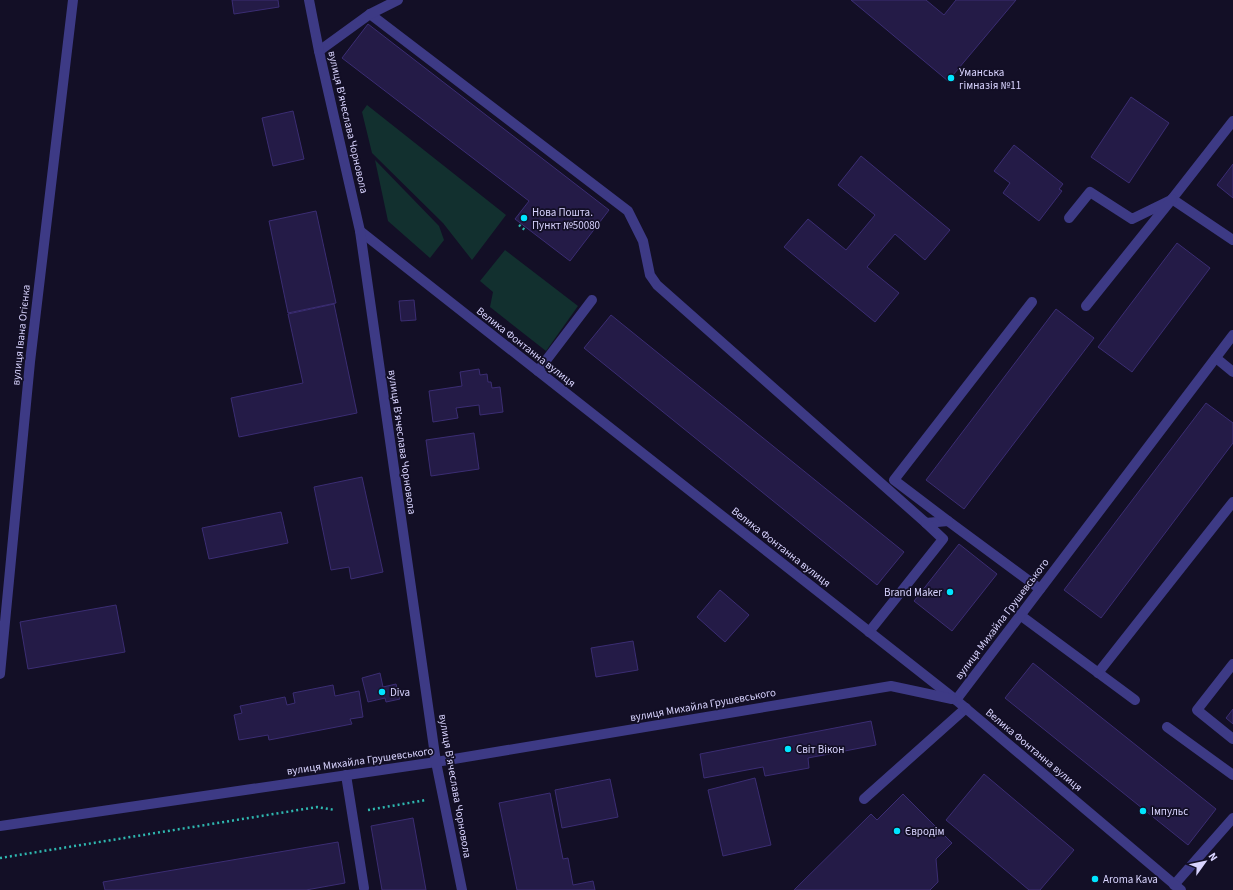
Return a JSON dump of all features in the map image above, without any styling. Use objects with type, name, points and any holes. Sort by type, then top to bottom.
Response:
[{"type":"street","name":"вулиця Івана Огієнка","points":[[0,674],[30,362],[73,0]]},
{"type":"street","name":"вулиця В’ячеслава Чорновола","points":[[309,0],[319,51],[360,231],[436,762],[462,890]]},
{"type":"street","points":[[319,51],[370,14],[398,0]]},
{"type":"street","points":[[370,14],[628,211],[643,241],[650,275],[657,285],[926,523],[943,540],[870,632]]},
{"type":"street","points":[[1086,306],[1233,121]]},
{"type":"street","points":[[1069,218],[1090,192],[1132,219],[1172,199]]},
{"type":"street","points":[[1172,199],[1233,240]]},
{"type":"street","name":"Велика Фонтанна вулиця","points":[[360,231],[966,708],[1178,887]]},
{"type":"street","points":[[538,371],[592,300]]},
{"type":"street","points":[[1032,302],[894,480],[1040,589]]},
{"type":"street","name":"вулиця Михайла Грушевського","points":[[0,826],[436,762],[891,686],[956,700],[1233,335]]},
{"type":"street","points":[[1216,358],[1233,372]]},
{"type":"street","points":[[1098,673],[1233,502]]},
{"type":"street","points":[[926,523],[948,521]]},
{"type":"street","points":[[1020,615],[1135,700]]},
{"type":"street","points":[[1233,664],[1197,710],[1233,739]]},
{"type":"street","points":[[864,799],[966,708]]},
{"type":"street","points":[[1167,727],[1233,775]]},
{"type":"street","points":[[346,775],[361,889]]},
{"type":"street","points":[[1178,887],[1233,818]]},
{"type":"path","points":[[519,225],[526,231]]},
{"type":"path","points":[[0,858],[317,807],[352,812],[443,797]]},
{"type":"green space","points":[[367,105],[506,215],[472,260],[443,223],[372,153],[362,112]]},
{"type":"green space","points":[[375,160],[439,226],[444,240],[430,258],[388,221]]},
{"type":"green space","points":[[505,250],[578,306],[546,351],[490,307],[493,292],[480,281]]},
{"type":"building","points":[[232,0],[278,0],[279,7],[234,14]]},
{"type":"building","points":[[851,0],[926,0],[944,15],[956,0],[1016,0],[948,81]]},
{"type":"building","points":[[368,24],[609,210],[570,261],[515,219],[529,201],[342,58]]},
{"type":"building","points":[[1131,97],[1169,123],[1129,183],[1091,157]]},
{"type":"building","points":[[293,111],[304,159],[273,166],[262,118]]},
{"type":"building","points":[[1014,145],[1063,184],[1059,189],[1062,191],[1039,221],[1003,193],[1010,183],[994,171]]},
{"type":"building","points":[[861,156],[950,230],[925,260],[895,234],[867,267],[899,293],[875,322],[784,247],[808,219],[846,250],[875,215],[838,185]]},
{"type":"building","points":[[1233,164],[1233,198],[1217,185]]},
{"type":"building","points":[[316,211],[336,303],[288,313],[269,221]]},
{"type":"building","points":[[1177,243],[1210,268],[1132,372],[1098,347]]},
{"type":"building","points":[[414,300],[416,320],[401,321],[399,301]]},
{"type":"building","points":[[334,304],[357,413],[239,437],[231,398],[303,383],[288,314]]},
{"type":"building","points":[[1056,309],[1094,338],[964,509],[926,480]]},
{"type":"building","points":[[611,315],[904,552],[877,585],[584,348]]},
{"type":"building","points":[[479,369],[480,375],[487,374],[488,382],[491,382],[492,388],[500,387],[503,412],[480,415],[479,405],[456,408],[458,418],[433,422],[429,391],[462,386],[460,372]]},
{"type":"building","points":[[1206,403],[1233,423],[1233,443],[1101,618],[1064,590]]},
{"type":"building","points":[[474,433],[479,469],[431,476],[426,440]]},
{"type":"building","points":[[362,477],[383,572],[351,579],[349,567],[331,570],[314,487]]},
{"type":"building","points":[[281,512],[288,543],[209,559],[202,528]]},
{"type":"building","points":[[959,544],[997,574],[952,631],[914,601]]},
{"type":"building","points":[[720,590],[749,615],[725,642],[697,617]]},
{"type":"building","points":[[116,605],[125,652],[28,669],[20,622]]},
{"type":"building","points":[[633,641],[638,670],[596,677],[591,648]]},
{"type":"building","points":[[1033,663],[1216,809],[1188,845],[1005,698]]},
{"type":"building","name":"Diva","points":[[380,673],[383,687],[396,684],[400,699],[386,702],[385,698],[368,702],[362,678]]},
{"type":"building","points":[[333,685],[335,696],[359,691],[363,717],[350,719],[352,724],[269,740],[268,735],[239,740],[234,715],[242,713],[240,706],[285,697],[287,705],[295,703],[293,693]]},
{"type":"building","points":[[1233,709],[1233,724],[1226,718]]},
{"type":"building","name":"Світ Вікон","points":[[871,721],[876,745],[808,758],[809,768],[765,776],[763,767],[704,778],[700,754]]},
{"type":"building","points":[[984,774],[1074,850],[1040,890],[1029,890],[946,820]]},
{"type":"building","points":[[755,778],[771,845],[723,856],[708,790]]},
{"type":"building","points":[[610,779],[618,817],[562,828],[555,790]]},
{"type":"building","points":[[550,793],[563,859],[568,858],[573,885],[593,881],[595,890],[517,890],[499,803]]},
{"type":"building","name":"Євродім","points":[[903,794],[952,843],[936,859],[938,882],[930,890],[794,890],[871,814],[877,820]]},
{"type":"building","points":[[413,818],[426,890],[382,890],[371,826]]},
{"type":"building","points":[[338,842],[345,883],[306,890],[105,890],[103,882]]},
{"type":"place","name":"Уманська гімназія №11","points":[[951,78]]},
{"type":"place","name":"Нова Пошта. Пункт №50080","points":[[524,218]]},
{"type":"place","name":"Brand Maker","points":[[950,592]]},
{"type":"place","name":"Diva","points":[[382,692]]},
{"type":"place","name":"Світ Вікон","points":[[788,749]]},
{"type":"place","name":"Імпульс","points":[[1143,811]]},
{"type":"place","name":"Євродім","points":[[897,831]]},
{"type":"place","name":"Aroma Kava","points":[[1095,879]]}]
